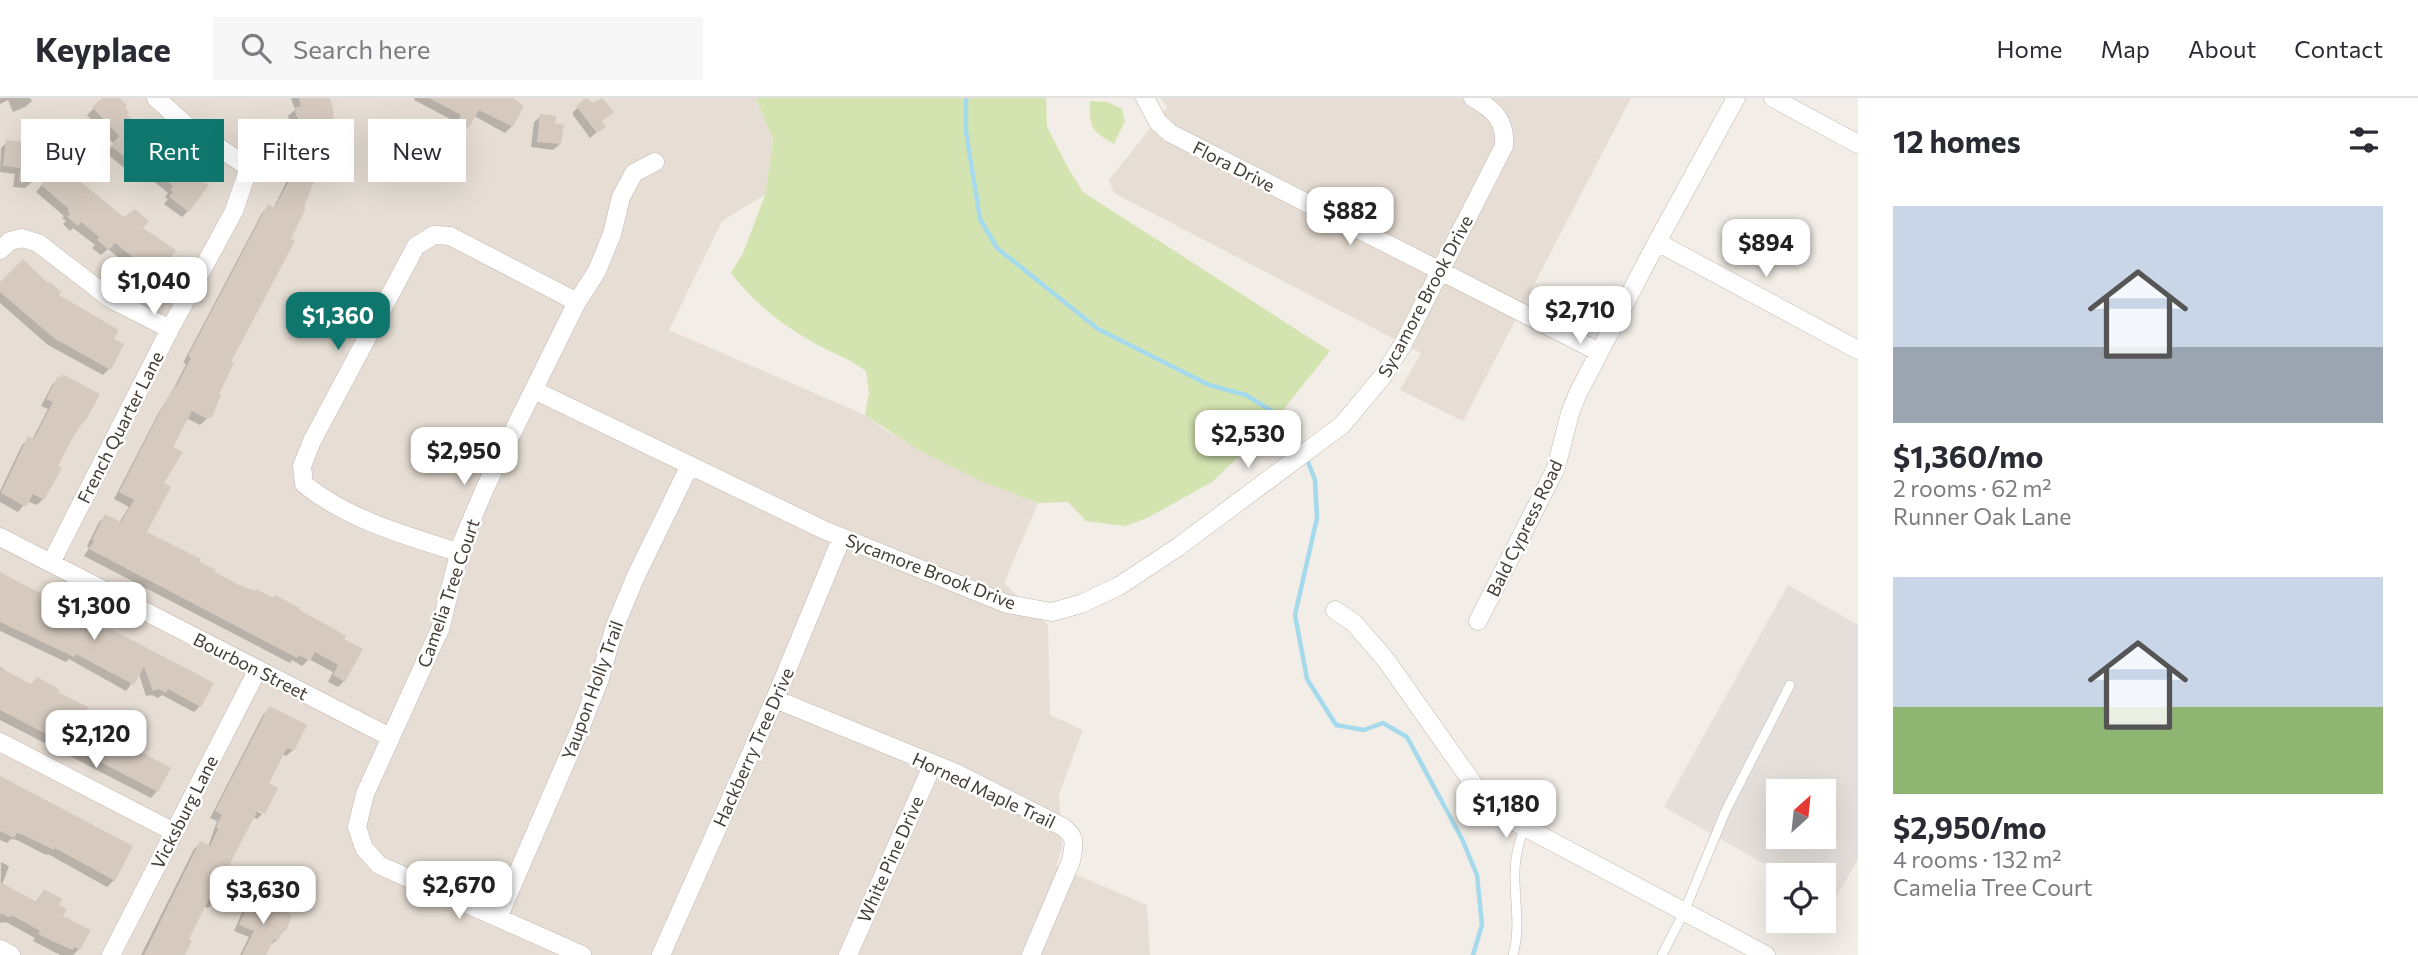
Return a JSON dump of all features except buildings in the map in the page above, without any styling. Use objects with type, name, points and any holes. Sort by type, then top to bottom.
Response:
[{"type":"street","name":"French Quarter Lane","points":[[51,562],[170,329],[234,211],[248,170],[242,163],[187,126],[156,98]]},
{"type":"street","name":"Flora Drive","points":[[1145,98],[1157,122],[1170,134],[1599,352]]},
{"type":"street","name":"Sycamore Brook Drive","points":[[534,390],[842,537],[1007,604],[1052,612],[1081,604],[1119,586],[1178,547],[1342,425],[1364,400],[1390,365],[1504,146],[1505,131],[1499,117],[1473,98]]},
{"type":"street","name":"Bald Cypress Road","points":[[1478,621],[1556,468],[1570,413],[1599,352],[1736,98]]},
{"type":"street","points":[[1773,98],[1858,144]]},
{"type":"street","name":"Camelia Tree Court","points":[[498,918],[379,864],[363,848],[356,827],[365,794],[440,629],[458,552],[486,486],[577,302],[597,271],[612,234],[621,197],[634,173],[655,162]]},
{"type":"street","points":[[458,552],[388,531],[323,499],[304,484],[302,466],[312,441],[416,246],[434,235],[450,236],[577,302]]},
{"type":"street","points":[[0,250],[10,241],[22,238],[38,243],[111,299],[170,329]]},
{"type":"street","points":[[1657,242],[1858,350]]},
{"type":"street","name":"Yaupon Holly Trail","points":[[498,918],[578,734],[599,681],[615,626],[636,576],[690,465]]},
{"type":"street","name":"Bourbon Street","points":[[0,537],[390,737]]},
{"type":"street","name":"Hackberry Tree Drive","points":[[661,955],[775,699],[842,537]]},
{"type":"street","points":[[1335,610],[1354,623],[1386,660],[1484,799],[1498,813],[1766,955]]},
{"type":"street","name":"Vicksburg Lane","points":[[111,955],[258,669]]},
{"type":"street","name":"Horned Maple Trail","points":[[775,699],[933,764],[1063,827],[1072,834],[1074,845],[1071,861],[1031,955]]},
{"type":"street","points":[[0,742],[174,832]]},
{"type":"street","name":"White Pine Drive","points":[[848,955],[933,764]]},
{"type":"street","points":[[498,918],[582,955]]},
{"type":"street","points":[[0,949],[11,955]]},
{"type":"lane","points":[[1662,955],[1684,912],[1726,810],[1790,685]]},
{"type":"lane","points":[[1513,955],[1517,923],[1516,852],[1524,828]]},
{"type":"shaded area","points":[[0,98],[756,98],[773,140],[765,195],[722,221],[669,330],[865,415],[885,430],[975,478],[1038,503],[1004,583],[1048,625],[1050,715],[1083,730],[1059,794],[1062,848],[1056,866],[1147,905],[1150,955],[0,955]]},
{"type":"shaded area","points":[[1161,98],[1631,98],[1463,421],[1400,390],[1421,353],[1114,193],[1109,180],[1167,107]]},
{"type":"shaded area","points":[[1788,585],[1858,625],[1858,859],[1836,898],[1836,863],[1766,865],[1664,807]]},
{"type":"green space","points":[[756,98],[1046,98],[1047,127],[1083,192],[1330,351],[1271,425],[1212,482],[1147,518],[1125,526],[1086,521],[1068,502],[1038,503],[981,481],[920,451],[865,415],[869,393],[866,371],[787,326],[757,302],[731,273],[743,253],[765,195],[773,140]]},
{"type":"green space","points":[[1090,101],[1108,102],[1122,109],[1125,121],[1114,144],[1093,127]]},
{"type":"waterway","points":[[966,98],[966,132],[980,219],[997,248],[1098,329],[1209,385],[1246,395],[1278,415],[1303,448]]},
{"type":"waterway","points":[[1306,457],[1315,480],[1317,518],[1295,615],[1307,679],[1336,725],[1364,730],[1383,723],[1407,737],[1462,839],[1477,875],[1482,925],[1473,955]]}]
